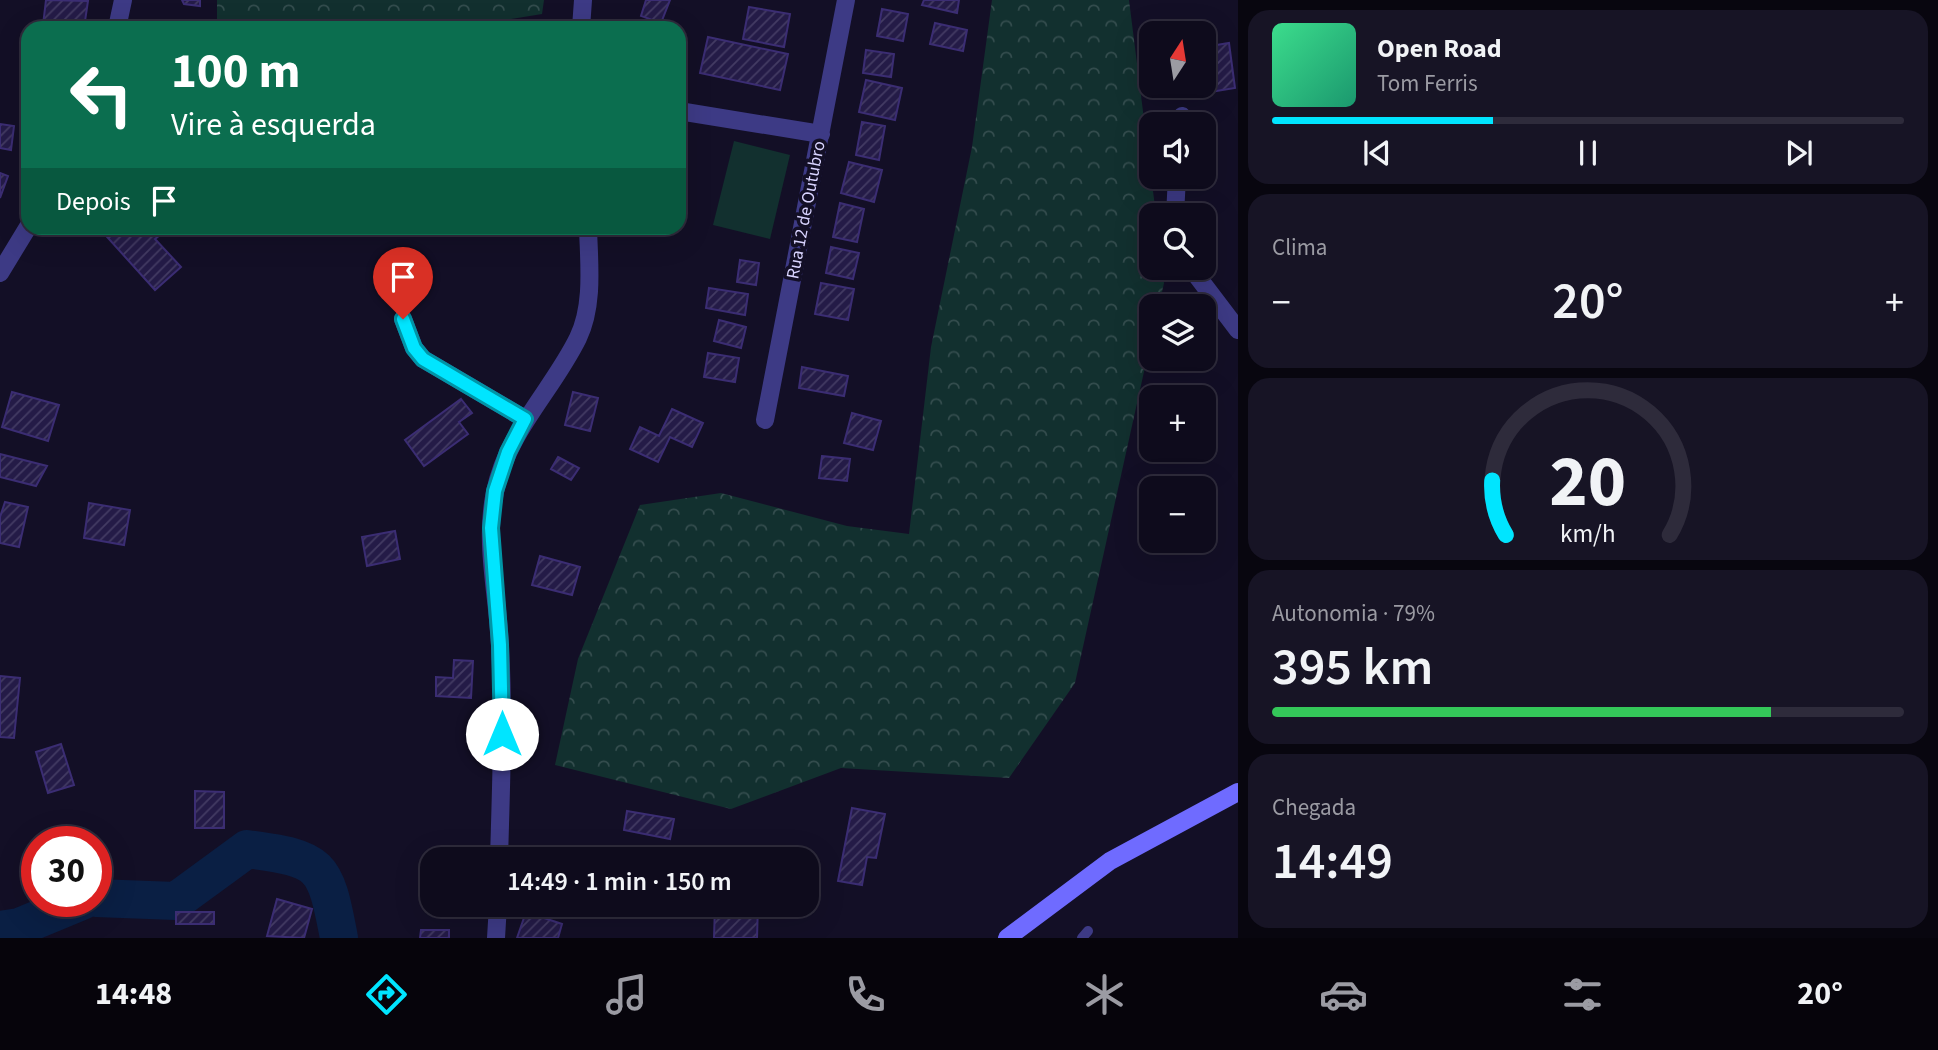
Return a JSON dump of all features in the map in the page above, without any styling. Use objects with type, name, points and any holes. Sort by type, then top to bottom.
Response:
[{"type":"main road","points":[[1007,938],[1110,861],[1238,792]]},
{"type":"street","points":[[118,21],[123,0]]},
{"type":"street","points":[[582,21],[583,0]]},
{"type":"street","name":"Rua 12 de Outubro","points":[[765,420],[846,0]]},
{"type":"street","points":[[686,112],[821,134]]},
{"type":"street","points":[[0,273],[23,235]]},
{"type":"street","points":[[499,847],[502,707],[491,528],[495,491],[508,452],[525,419],[578,338],[587,310],[588,235]]},
{"type":"street","points":[[1200,280],[1238,330]]},
{"type":"street","points":[[403,319],[414,348],[423,359],[525,419]]},
{"type":"street","points":[[496,938],[497,917]]},
{"type":"green space","points":[[217,0],[544,0],[542,14],[500,21],[217,21]]},
{"type":"green space","points":[[992,0],[1129,0],[1139,98],[1141,98],[1143,112],[1139,112],[1139,189],[1153,189],[1154,203],[1139,203],[1139,280],[1164,280],[1164,283],[1162,294],[1139,294],[1139,371],[1144,371],[1075,683],[1009,778],[841,768],[731,809],[555,765],[578,659],[640,505],[721,493],[847,526],[909,534],[931,347],[972,147]]},
{"type":"green space","points":[[734,141],[790,155],[770,239],[713,225]]},
{"type":"building","points":[[46,0],[88,1],[85,21],[43,21]]},
{"type":"building","points":[[182,0],[200,0],[200,6],[184,4]]},
{"type":"building","points":[[646,0],[670,0],[662,21],[641,16]]},
{"type":"building","points":[[924,0],[959,0],[957,13],[922,5]]},
{"type":"building","points":[[749,7],[790,14],[784,47],[743,39]]},
{"type":"building","points":[[882,9],[908,14],[903,41],[877,36]]},
{"type":"building","points":[[935,23],[967,30],[963,51],[930,44]]},
{"type":"building","points":[[708,37],[788,54],[780,90],[700,73]]},
{"type":"building","points":[[1229,43],[1235,88],[1216,91],[1216,45]]},
{"type":"building","points":[[866,50],[894,54],[891,77],[863,73]]},
{"type":"building","points":[[866,80],[902,88],[895,120],[859,112]]},
{"type":"building","points":[[862,122],[885,126],[879,160],[856,155]]},
{"type":"building","points":[[0,124],[14,126],[11,150],[0,148]]},
{"type":"building","points":[[849,162],[882,170],[874,202],[841,193]]},
{"type":"building","points":[[0,173],[8,176],[0,198]]},
{"type":"building","points":[[840,203],[864,209],[857,242],[833,237]]},
{"type":"building","points":[[105,235],[160,235],[155,239],[181,267],[155,290]]},
{"type":"building","points":[[831,247],[859,253],[853,279],[826,273]]},
{"type":"building","points":[[740,260],[759,263],[756,285],[737,282]]},
{"type":"building","points":[[821,283],[854,289],[848,320],[815,314]]},
{"type":"building","points":[[709,288],[748,294],[745,315],[706,308]]},
{"type":"building","points":[[719,320],[746,327],[741,348],[714,341]]},
{"type":"building","points":[[708,353],[739,358],[735,382],[704,377]]},
{"type":"building","points":[[802,367],[848,376],[844,396],[799,388]]},
{"type":"building","points":[[12,392],[59,405],[48,441],[2,427]]},
{"type":"building","points":[[573,392],[598,398],[590,431],[565,425]]},
{"type":"building","points":[[461,399],[472,413],[459,422],[468,434],[424,466],[405,440]]},
{"type":"building","points":[[672,409],[703,423],[692,447],[670,437],[658,462],[630,449],[640,427],[659,436]]},
{"type":"building","points":[[852,413],[881,421],[873,450],[844,443]]},
{"type":"building","points":[[0,454],[47,466],[36,486],[0,477]]},
{"type":"building","points":[[822,456],[850,459],[847,481],[819,478]]},
{"type":"building","points":[[558,457],[579,468],[571,480],[551,469]]},
{"type":"building","points":[[5,502],[28,507],[19,547],[0,543],[0,517]]},
{"type":"building","points":[[89,503],[130,510],[124,545],[84,538]]},
{"type":"building","points":[[395,531],[400,559],[367,566],[362,537]]},
{"type":"building","points":[[540,556],[580,567],[572,595],[532,585]]},
{"type":"building","points":[[454,660],[473,661],[471,698],[436,696],[436,677],[453,678]]},
{"type":"building","points":[[0,676],[20,678],[14,738],[0,737]]},
{"type":"building","points":[[61,744],[74,785],[48,793],[36,752]]},
{"type":"building","points":[[195,791],[224,792],[224,828],[195,828]]},
{"type":"building","points":[[852,808],[885,814],[876,858],[867,857],[862,885],[838,881]]},
{"type":"building","points":[[627,811],[674,819],[670,839],[624,830]]},
{"type":"building","points":[[277,899],[312,909],[304,938],[267,936]]},
{"type":"building","points":[[176,912],[214,912],[214,924],[176,924]]},
{"type":"building","points":[[524,917],[541,917],[562,924],[558,938],[517,938]]},
{"type":"building","points":[[715,917],[758,917],[757,938],[714,938]]},
{"type":"building","points":[[421,930],[449,930],[449,938],[420,938]]},
{"type":"waterway","points":[[112,899],[176,901],[247,849],[272,853],[305,862],[316,869],[329,894],[339,938]]},
{"type":"waterway","points":[[0,930],[19,927],[43,917]]},
{"type":"route","points":[[403,319],[407,335],[423,359],[525,419],[508,452],[495,491],[491,528],[500,645],[502,734]]}]
